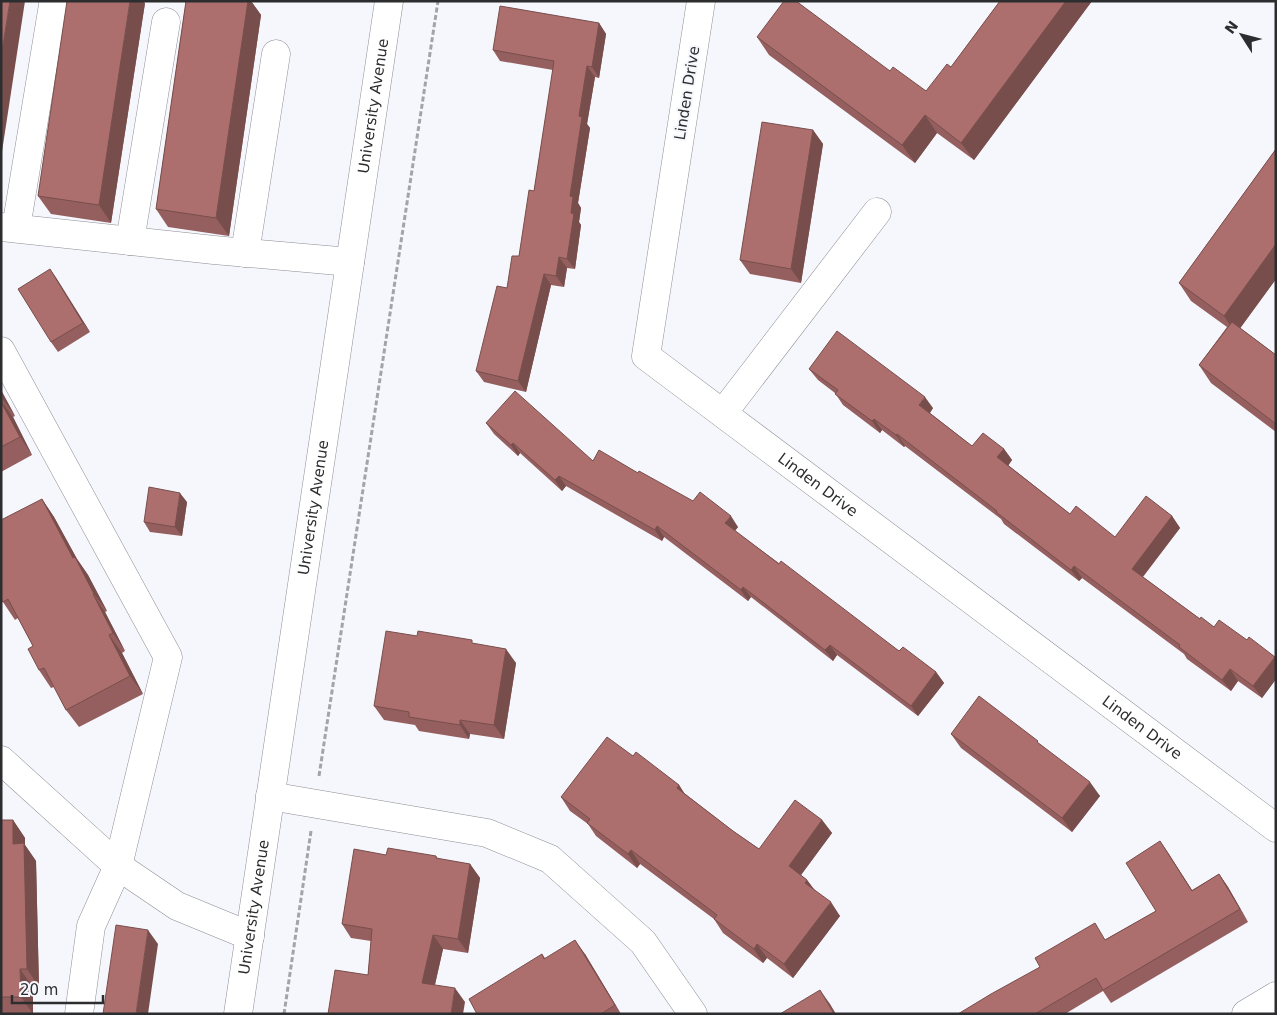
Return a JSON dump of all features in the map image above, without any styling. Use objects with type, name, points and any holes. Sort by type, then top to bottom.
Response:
[{"type":"street","name":"University Avenue","points":[[238,1014],[389,1]]},
{"type":"street","name":"Linden Drive","points":[[701,1],[646,356],[1276,828]]},
{"type":"street","points":[[53,6],[8,228],[350,262]]},
{"type":"street","points":[[130,241],[166,22]]},
{"type":"street","points":[[245,253],[276,54]]},
{"type":"street","points":[[723,413],[877,212]]},
{"type":"street","points":[[1,351],[168,657],[118,866],[91,926],[79,1014]]},
{"type":"street","points":[[1,760],[118,866],[177,906],[250,936]]},
{"type":"street","points":[[270,796],[487,833],[550,859],[642,942],[690,1013]]},
{"type":"street","points":[[1246,1014],[1276,996]]},
{"type":"path","points":[[284,1014],[438,1]]},
{"type":"building","points":[[1,1],[10,1],[1,57]]},
{"type":"building","points":[[67,1],[130,1],[99,205],[38,196]]},
{"type":"building","points":[[186,1],[248,1],[216,218],[156,209]]},
{"type":"building","points":[[784,1],[796,1],[890,71],[893,67],[926,91],[947,64],[951,67],[1000,1],[1066,1],[961,143],[925,115],[902,145],[757,37]]},
{"type":"building","points":[[500,6],[599,23],[592,67],[587,66],[579,116],[582,117],[570,196],[573,197],[571,213],[574,214],[567,259],[559,257],[556,276],[544,274],[518,381],[476,371],[497,286],[507,288],[512,256],[519,256],[529,190],[534,191],[554,61],[493,50]]},
{"type":"building","points":[[762,122],[813,130],[791,269],[740,260]]},
{"type":"building","points":[[1276,149],[1276,244],[1224,316],[1179,283]]},
{"type":"building","points":[[50,269],[83,323],[51,342],[18,289]]},
{"type":"building","points":[[1232,322],[1276,355],[1276,424],[1199,365]]},
{"type":"building","points":[[837,331],[925,397],[919,405],[972,446],[983,433],[1004,449],[997,457],[1070,514],[1076,506],[1115,537],[1146,496],[1172,516],[1132,569],[1200,619],[1201,617],[1214,627],[1219,620],[1247,640],[1249,637],[1275,657],[1253,686],[1230,669],[1222,680],[1179,647],[1180,645],[1074,566],[1071,570],[897,434],[874,419],[872,421],[835,394],[838,390],[809,369]]},
{"type":"building","points":[[515,391],[593,461],[599,450],[638,473],[639,471],[693,501],[700,492],[731,516],[725,523],[779,564],[781,561],[899,651],[903,647],[936,672],[911,706],[830,645],[825,650],[743,587],[741,590],[657,526],[655,530],[559,476],[555,480],[513,443],[511,445],[486,423]]},
{"type":"building","points":[[1,402],[20,437],[1,447]]},
{"type":"building","points":[[149,487],[180,493],[175,527],[144,522]]},
{"type":"building","points":[[42,499],[94,594],[113,633],[109,635],[130,676],[66,710],[44,668],[39,670],[28,649],[33,646],[8,599],[3,602],[1,600],[1,520]]},
{"type":"building","points":[[386,631],[417,636],[418,631],[472,640],[472,643],[506,649],[494,725],[460,720],[460,725],[409,717],[409,712],[374,706]]},
{"type":"building","points":[[979,696],[1090,782],[1062,818],[951,734]]},
{"type":"building","points":[[607,737],[633,756],[636,752],[679,785],[677,788],[759,849],[795,800],[822,820],[789,866],[807,880],[805,883],[831,902],[784,964],[757,944],[754,949],[714,919],[717,915],[631,850],[628,854],[587,823],[590,819],[561,797]]},
{"type":"building","points":[[1,820],[13,820],[13,844],[24,843],[27,969],[20,969],[21,997],[1,997]]},
{"type":"building","points":[[1160,841],[1192,891],[1219,874],[1240,909],[1103,990],[1096,978],[1035,1014],[958,1014],[1040,967],[1035,958],[1095,923],[1105,940],[1156,911],[1126,863]]},
{"type":"building","points":[[388,848],[470,864],[458,939],[433,935],[422,983],[455,988],[451,1014],[328,1014],[335,970],[368,975],[372,929],[342,924],[354,849],[386,855]]},
{"type":"building","points":[[116,925],[148,930],[136,1014],[103,1014]]},
{"type":"building","points":[[575,940],[615,1005],[601,1014],[477,1014],[469,999],[542,954],[544,959]]},
{"type":"building","points":[[820,990],[834,1014],[780,1014]]}]
